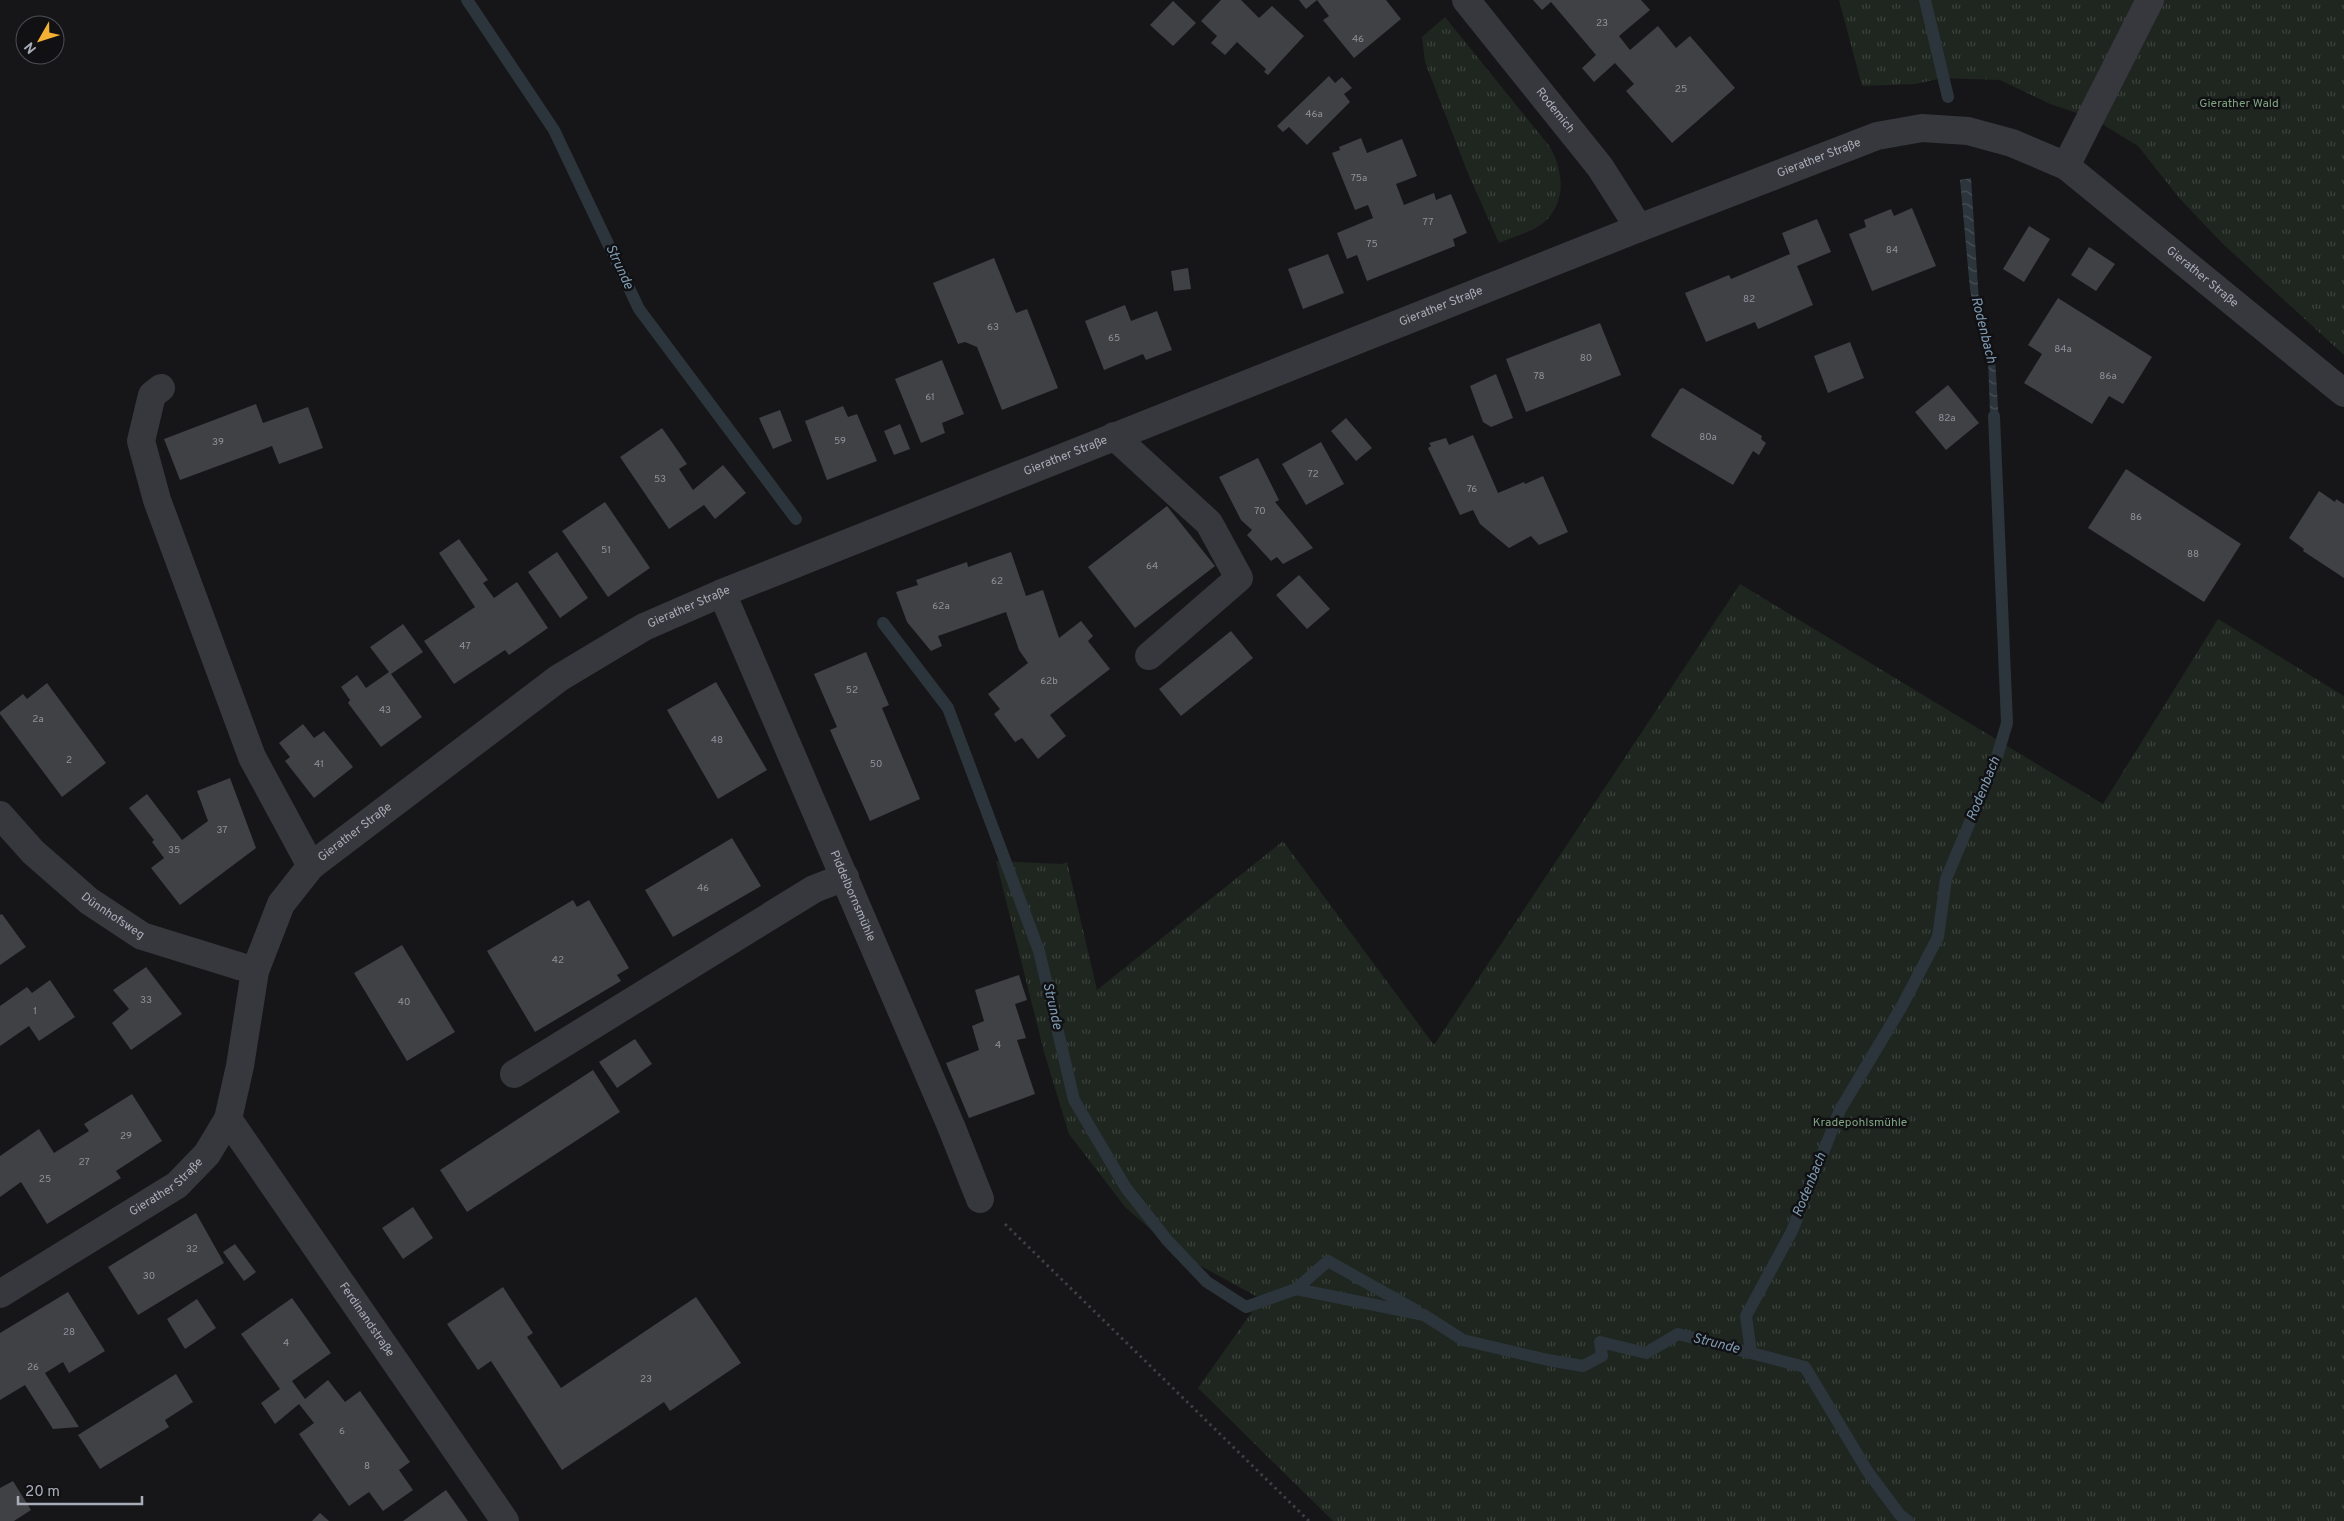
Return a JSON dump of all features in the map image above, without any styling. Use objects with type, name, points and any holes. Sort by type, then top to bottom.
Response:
[{"type":"street","name":"Rodemich","points":[[1466,0],[1600,167],[1639,228]]},
{"type":"street","points":[[2066,166],[2150,0]]},
{"type":"street","name":"Gierather Straße","points":[[0,1294],[177,1185],[207,1154],[228,1119],[240,1066],[255,970],[280,904],[311,866],[559,678],[644,627],[722,593],[1639,228],[1877,136],[1922,128],[1968,131],[2012,143],[2066,166],[2344,393]]},
{"type":"street","points":[[161,388],[152,395],[141,441],[157,500],[252,757],[311,866]]},
{"type":"street","points":[[1114,436],[1209,523],[1239,578],[1149,656]]},
{"type":"street","name":"Piddelbornsmühle","points":[[722,593],[845,877],[980,1199]]},
{"type":"street","name":"Dünnhofsweg","points":[[0,814],[33,852],[89,902],[142,936],[255,970]]},
{"type":"street","points":[[514,1074],[814,889],[845,877]]},
{"type":"street","name":"Ferdinandstraße","points":[[228,1119],[505,1521]]},
{"type":"path","points":[[980,1199],[1309,1521]]},
{"type":"green space","name":"Gierather Wald","points":[[1839,0],[2344,0],[2344,355],[2223,244],[2180,199],[2138,146],[2092,118],[2050,104],[2000,80],[1943,78],[1915,84],[1862,86]]},
{"type":"green space","points":[[1445,17],[1550,147],[1558,167],[1561,187],[1556,207],[1550,216],[1532,230],[1499,243],[1467,171],[1425,62],[1422,37]]},
{"type":"green space","name":"Kradepohlsmühle","points":[[1740,584],[2103,804],[2218,619],[2344,696],[2344,1521],[1333,1521],[1198,1388],[1261,1299],[1179,1254],[1126,1208],[1069,1134],[1044,1052],[996,861],[1062,864],[1067,862],[1097,990],[1283,841],[1434,1045]]},
{"type":"water","points":[[1971,178],[1979,303],[1985,331],[1995,358],[1999,425],[1991,438],[1988,359],[1978,332],[1970,289],[1960,180]]},
{"type":"building","points":[[1221,0],[1241,0],[1259,18],[1272,6],[1304,36],[1268,75],[1264,72],[1266,69],[1237,42],[1225,55],[1211,43],[1217,36],[1201,21]]},
{"type":"building","points":[[1299,0],[1317,0],[1306,9]]},
{"type":"building","points":[[1317,0],[1386,0],[1401,19],[1354,58],[1323,20],[1329,16]]},
{"type":"building","points":[[1533,0],[1641,0],[1650,10],[1619,36],[1630,50],[1658,26],[1676,48],[1690,36],[1735,88],[1672,143],[1626,91],[1634,84],[1615,63],[1594,82],[1582,68],[1596,55],[1551,2],[1542,10]]},
{"type":"building","points":[[1173,1],[1196,23],[1173,46],[1150,25]]},
{"type":"building","points":[[1329,76],[1335,83],[1342,77],[1352,88],[1344,94],[1350,102],[1307,145],[1289,127],[1283,132],[1277,126]]},
{"type":"building","points":[[1361,138],[1367,153],[1402,139],[1417,176],[1396,184],[1404,205],[1434,193],[1436,200],[1451,194],[1467,233],[1453,239],[1455,246],[1367,281],[1357,255],[1347,259],[1337,233],[1373,218],[1368,205],[1355,210],[1332,153],[1340,150],[1339,147]]},
{"type":"building","points":[[1912,208],[1936,266],[1872,291],[1849,234],[1866,227],[1864,220],[1891,209],[1894,216]]},
{"type":"building","points":[[1817,219],[1831,252],[1797,266],[1813,305],[1758,329],[1755,322],[1706,342],[1685,293],[1729,275],[1731,279],[1790,254],[1782,233]]},
{"type":"building","points":[[2029,226],[2050,239],[2024,282],[2003,269]]},
{"type":"building","points":[[2089,247],[2115,264],[2096,291],[2071,275]]},
{"type":"building","points":[[1328,254],[1344,293],[1303,309],[1288,269]]},
{"type":"building","points":[[994,258],[1016,313],[1027,309],[1058,388],[1002,410],[977,347],[965,342],[958,344],[933,283]]},
{"type":"building","points":[[1188,268],[1191,289],[1174,291],[1171,271]]},
{"type":"building","points":[[2058,298],[2152,357],[2123,404],[2109,396],[2092,424],[2024,383],[2042,354],[2028,345]]},
{"type":"building","points":[[1125,305],[1131,321],[1157,311],[1172,350],[1146,360],[1143,354],[1104,370],[1085,321]]},
{"type":"building","points":[[1600,323],[1621,375],[1526,412],[1506,359]]},
{"type":"building","points":[[1850,342],[1864,378],[1828,393],[1814,356]]},
{"type":"building","points":[[942,360],[964,414],[942,423],[945,433],[921,443],[895,379]]},
{"type":"building","points":[[1496,374],[1513,418],[1491,427],[1483,422],[1470,386]]},
{"type":"building","points":[[1948,385],[1979,423],[1946,450],[1915,412]]},
{"type":"building","points":[[1683,388],[1762,436],[1761,439],[1766,443],[1759,455],[1753,451],[1733,485],[1652,437],[1651,435],[1680,389]]},
{"type":"building","points":[[256,404],[263,423],[308,407],[323,448],[279,464],[272,446],[180,480],[164,439]]},
{"type":"building","points":[[843,406],[848,417],[857,414],[877,461],[827,480],[805,421]]},
{"type":"building","points":[[780,410],[792,441],[773,449],[759,418]]},
{"type":"building","points":[[1346,418],[1372,448],[1356,461],[1331,431]]},
{"type":"building","points":[[900,424],[910,449],[894,455],[884,431]]},
{"type":"building","points":[[662,428],[687,464],[679,469],[693,490],[723,465],[746,493],[715,519],[704,505],[669,529],[620,457]]},
{"type":"building","points":[[1473,435],[1498,493],[1543,476],[1568,532],[1539,545],[1531,536],[1509,548],[1480,524],[1473,510],[1460,515],[1428,448],[1431,446],[1429,443],[1446,438],[1449,445]]},
{"type":"building","points":[[1321,442],[1344,484],[1306,505],[1282,464]]},
{"type":"building","points":[[1258,458],[1279,500],[1275,502],[1313,548],[1283,564],[1277,557],[1271,561],[1247,535],[1252,530],[1241,520],[1219,477]]},
{"type":"building","points":[[2126,469],[2241,544],[2204,602],[2088,528]]},
{"type":"building","points":[[2319,491],[2335,502],[2336,499],[2344,504],[2344,578],[2303,551],[2304,549],[2289,538]]},
{"type":"building","points":[[605,502],[650,568],[608,597],[562,531]]},
{"type":"building","points":[[1167,506],[1215,566],[1135,628],[1088,567]]},
{"type":"building","points":[[459,539],[488,580],[483,583],[494,598],[517,582],[548,628],[509,655],[505,650],[454,684],[424,641],[475,607],[439,553]]},
{"type":"building","points":[[557,552],[588,598],[560,618],[528,572]]},
{"type":"building","points":[[1011,552],[1026,596],[1043,590],[1059,638],[1081,621],[1093,636],[1088,641],[1110,669],[1050,715],[1066,736],[1038,759],[1022,738],[1015,742],[994,714],[1000,709],[988,694],[1028,663],[1019,650],[1006,612],[938,636],[942,646],[931,651],[907,622],[896,592],[918,585],[916,580],[967,562],[968,567]]},
{"type":"building","points":[[1299,575],[1330,609],[1307,629],[1276,595]]},
{"type":"building","points":[[403,624],[423,652],[391,674],[422,717],[381,747],[348,703],[350,700],[341,687],[357,675],[366,688],[389,672],[370,647]]},
{"type":"building","points":[[1231,631],[1253,658],[1181,716],[1159,689]]},
{"type":"building","points":[[866,652],[889,705],[882,708],[920,799],[870,821],[830,730],[837,727],[814,674]]},
{"type":"building","points":[[716,682],[767,770],[718,799],[667,710]]},
{"type":"building","points":[[47,683],[106,763],[62,797],[0,714],[0,712],[23,694],[27,699]]},
{"type":"building","points":[[303,724],[314,738],[324,731],[353,767],[314,798],[285,761],[290,757],[279,743]]},
{"type":"building","points":[[230,778],[256,848],[180,905],[151,868],[164,858],[152,842],[154,840],[129,808],[147,794],[182,840],[208,821],[197,791]]},
{"type":"building","points":[[732,838],[761,886],[673,937],[645,890]]},
{"type":"building","points":[[573,900],[577,907],[589,900],[629,968],[617,975],[621,981],[535,1032],[487,951]]},
{"type":"building","points":[[2,914],[26,947],[0,965],[0,915]]},
{"type":"building","points":[[402,945],[455,1032],[407,1061],[354,973]]},
{"type":"building","points":[[146,967],[182,1014],[131,1050],[112,1023],[129,1009],[113,990]]},
{"type":"building","points":[[1019,975],[1027,1000],[1015,1004],[1026,1038],[1017,1040],[1035,1094],[969,1118],[946,1063],[979,1050],[972,1026],[984,1021],[975,990]]},
{"type":"building","points":[[50,980],[75,1017],[39,1041],[29,1026],[0,1046],[0,1006],[27,987],[32,993]]},
{"type":"building","points":[[635,1039],[652,1064],[617,1088],[599,1062]]},
{"type":"building","points":[[593,1070],[620,1112],[467,1212],[440,1170]]},
{"type":"building","points":[[132,1094],[162,1141],[116,1171],[121,1178],[47,1224],[21,1182],[0,1197],[0,1156],[39,1129],[54,1153],[89,1131],[84,1124]]},
{"type":"building","points":[[413,1207],[433,1238],[403,1259],[382,1228]]},
{"type":"building","points":[[196,1213],[224,1263],[138,1315],[108,1267]]},
{"type":"building","points":[[235,1244],[256,1272],[244,1281],[223,1252]]},
{"type":"building","points":[[503,1287],[533,1333],[527,1337],[561,1388],[696,1297],[741,1363],[670,1411],[664,1402],[562,1470],[491,1361],[478,1370],[447,1324]]},
{"type":"building","points":[[68,1292],[105,1351],[69,1373],[63,1362],[45,1373],[79,1427],[53,1429],[25,1385],[0,1400],[0,1333]]},
{"type":"building","points":[[292,1298],[331,1353],[292,1381],[305,1399],[328,1380],[345,1402],[360,1391],[410,1462],[399,1470],[413,1490],[383,1511],[369,1492],[349,1506],[299,1434],[314,1423],[299,1404],[275,1424],[261,1403],[280,1389],[241,1334]]},
{"type":"building","points":[[197,1299],[216,1328],[185,1349],[167,1319]]},
{"type":"building","points":[[176,1374],[193,1402],[165,1420],[169,1427],[100,1469],[78,1435]]},
{"type":"building","points":[[13,1481],[31,1510],[14,1521],[0,1521],[0,1488]]},
{"type":"building","points":[[446,1490],[468,1521],[403,1521]]},
{"type":"building","points":[[320,1513],[329,1521],[312,1521]]},
{"type":"waterway","name":"Strunde","points":[[467,0],[554,130],[639,309],[796,519]]},
{"type":"waterway","name":"Rodenbach","points":[[1925,0],[1948,97]]},
{"type":"waterway","name":"Rodenbach","points":[[1751,1352],[1746,1316],[1792,1231],[1840,1110],[1902,1006],[1938,937],[1946,879],[1996,760],[2007,723],[1994,416]]},
{"type":"waterway","name":"Strunde","points":[[883,623],[948,708],[1039,951],[1074,1100],[1126,1188],[1167,1240],[1207,1282],[1246,1307],[1296,1289],[1424,1315],[1463,1340],[1548,1360],[1583,1366],[1602,1356],[1600,1342],[1646,1353],[1678,1334],[1805,1367],[1868,1472],[1900,1515],[1908,1521]]},
{"type":"waterway","name":"Strunde","points":[[1296,1289],[1328,1261],[1417,1311]]}]
